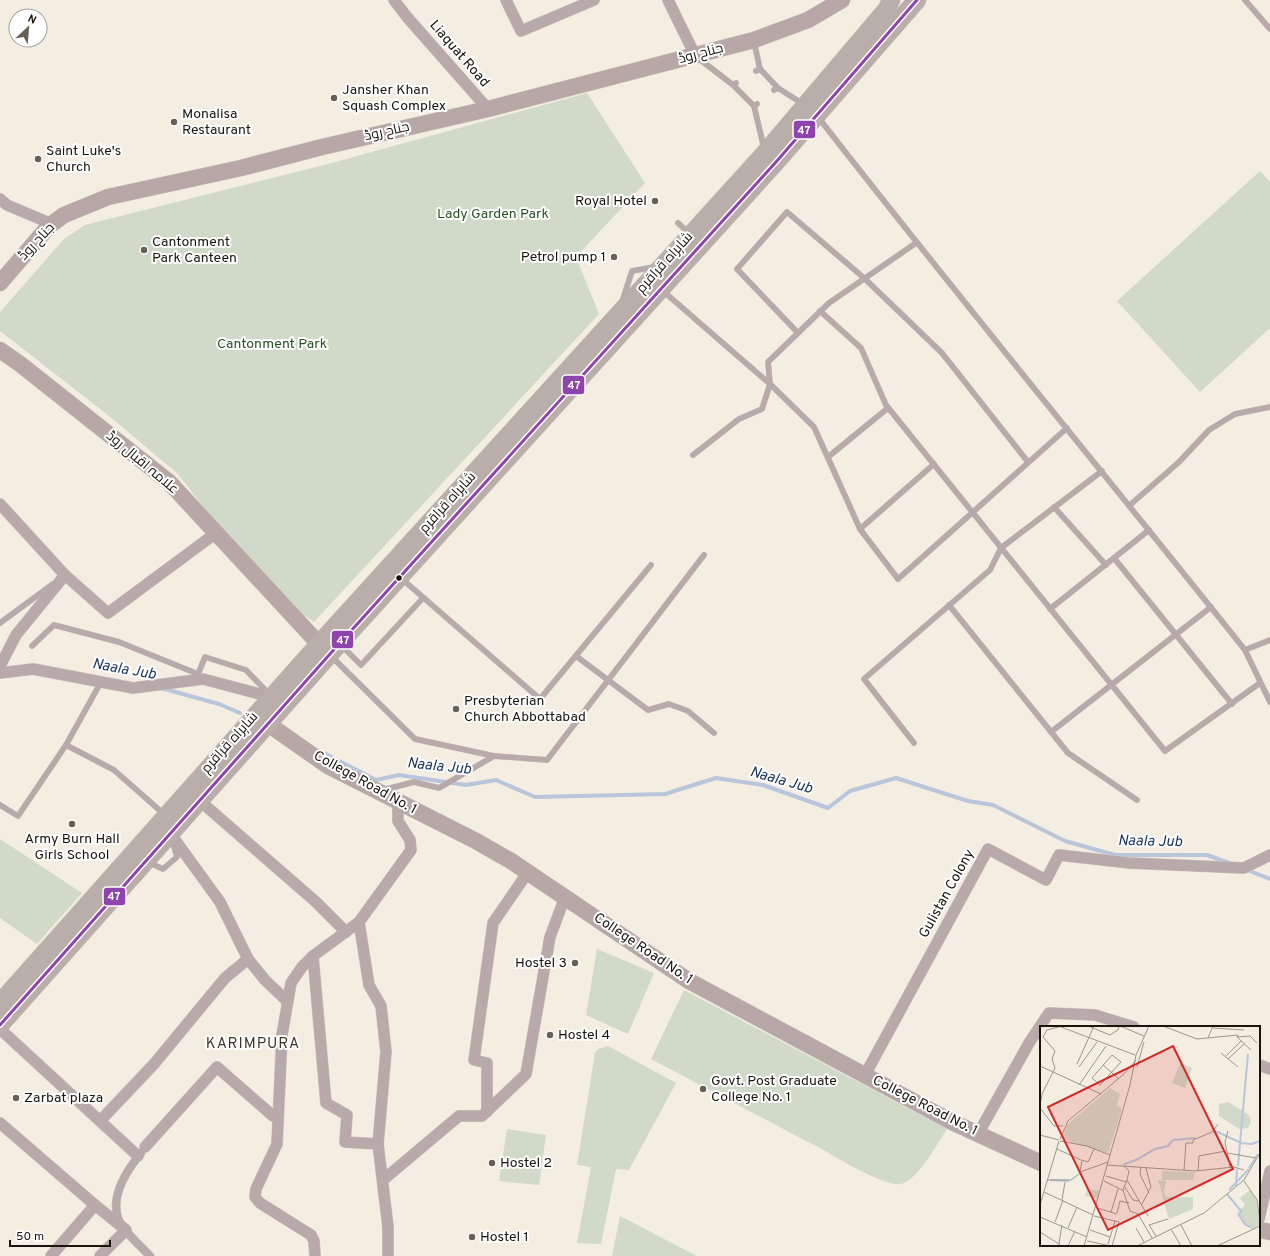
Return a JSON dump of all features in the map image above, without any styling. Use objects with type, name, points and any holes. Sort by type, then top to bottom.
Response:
[{"type":"highway","name":"شاہراہ قراقرم","points":[[0,1025],[199,800],[263,718],[271,697],[329,647],[400,577],[661,289],[811,111],[887,9],[892,0]]},
{"type":"highway","name":"شاہراہ قراقرم","points":[[0,1003],[166,816],[263,718],[329,647],[663,265],[684,229],[811,111],[917,0]]},
{"type":"main road","name":"جناح روڈ","points":[[0,283],[52,224],[64,215],[108,197],[241,168],[322,147],[488,109],[754,40],[808,20],[842,0]]},
{"type":"main road","name":"علامہ اقبال روڈ","points":[[0,350],[20,364],[169,482],[216,533],[329,647]]},
{"type":"main road","name":"College Road No. 1","points":[[263,718],[328,766],[476,841],[528,872],[689,981],[978,1134],[1040,1163]]},
{"type":"main road","points":[[1260,1230],[1270,1232]]},
{"type":"street","name":"Liaquat Road","points":[[394,0],[488,109]]},
{"type":"street","points":[[506,0],[521,31],[594,0]]},
{"type":"street","points":[[668,0],[695,55]]},
{"type":"street","points":[[0,199],[7,205],[52,224]]},
{"type":"street","points":[[0,504],[65,575],[108,613],[216,533]]},
{"type":"street","points":[[0,666],[16,635],[65,575]]},
{"type":"street","points":[[0,673],[33,669],[133,688],[203,679],[271,697]]},
{"type":"street","points":[[199,800],[316,902],[346,932]]},
{"type":"street","points":[[315,1256],[314,1241],[311,1235],[266,1208],[255,1197],[256,1189],[277,1144],[282,1035],[287,1001],[291,984],[302,967],[313,956],[359,922],[411,850],[410,840],[398,821],[398,802]]},
{"type":"street","points":[[170,833],[220,902],[248,959],[265,980],[287,1001]]},
{"type":"street","name":"Gulistan Colony","points":[[865,1075],[988,849],[1046,880],[1059,855],[1129,863],[1244,868],[1270,855]]},
{"type":"street","points":[[487,1112],[487,1063],[474,1060],[493,922],[528,872]]},
{"type":"street","points":[[383,1180],[460,1116],[482,1116],[526,1074],[550,937],[565,897]]},
{"type":"street","points":[[359,922],[369,985],[381,1006],[386,1052],[378,1144],[388,1227],[388,1256]]},
{"type":"street","points":[[313,956],[326,1103],[347,1115],[345,1142],[378,1144]]},
{"type":"street","points":[[100,1121],[154,1064],[225,978],[248,959]]},
{"type":"street","points":[[978,1134],[1029,1042],[1049,1013],[1095,1015],[1131,1026]]},
{"type":"street","points":[[0,1028],[100,1121],[142,1152]]},
{"type":"street","points":[[1260,1065],[1270,1069]]},
{"type":"street","points":[[150,1256],[120,1222],[116,1205],[124,1177],[142,1152],[218,1067],[273,1116],[278,1116]]},
{"type":"street","points":[[0,1123],[126,1230]]},
{"type":"street","points":[[1260,1215],[1270,1171]]},
{"type":"street","points":[[51,1256],[95,1205]]},
{"type":"street","points":[[100,1256],[126,1230]]},
{"type":"lane","points":[[1245,0],[1270,29]]},
{"type":"lane","points":[[754,40],[758,70],[776,89],[811,111],[916,243],[1102,470],[1245,650],[1270,702]]},
{"type":"lane","points":[[695,55],[734,84],[756,105],[765,153]]},
{"type":"lane","points":[[798,333],[737,269],[787,212],[864,278],[942,353],[1028,462]]},
{"type":"lane","points":[[693,455],[739,419],[762,410],[770,384],[768,362],[829,302],[916,243]]},
{"type":"lane","points":[[661,289],[770,384],[814,428],[860,529],[898,579],[1067,428]]},
{"type":"lane","points":[[820,311],[861,348],[888,408],[1165,751],[1260,683]]},
{"type":"lane","points":[[1130,505],[1179,462],[1209,430],[1235,414],[1270,407]]},
{"type":"lane","points":[[828,457],[888,408]]},
{"type":"lane","points":[[860,529],[934,464]]},
{"type":"lane","points":[[914,743],[864,679],[990,570],[1001,548],[1102,470]]},
{"type":"lane","points":[[1054,507],[1106,565]]},
{"type":"lane","points":[[1050,609],[1149,530]]},
{"type":"lane","points":[[329,647],[415,739],[494,756],[547,760],[704,555]]},
{"type":"lane","points":[[1114,558],[1232,704]]},
{"type":"lane","points":[[400,577],[540,699],[651,565]]},
{"type":"lane","points":[[0,623],[65,575]]},
{"type":"lane","points":[[329,647],[361,665],[423,598]]},
{"type":"lane","points":[[949,605],[1068,754],[1137,800]]},
{"type":"lane","points":[[1051,732],[1211,607]]},
{"type":"lane","points":[[32,646],[54,625],[119,642],[198,674],[205,657],[246,670],[271,697]]},
{"type":"lane","points":[[1245,650],[1270,640]]},
{"type":"lane","points":[[576,656],[648,710],[669,704],[688,711],[714,733]]},
{"type":"lane","points":[[0,805],[18,816],[66,745],[101,682]]},
{"type":"lane","points":[[66,745],[114,770],[166,816]]},
{"type":"lane","points":[[377,792],[414,782],[439,788],[494,756]]},
{"type":"green space","name":"Cantonment Park","points":[[587,93],[645,183],[576,257],[599,314],[314,622],[266,587],[177,473],[109,416],[0,331],[0,312],[64,239],[85,225],[328,164]]},
{"type":"green space","points":[[1260,171],[1270,182],[1270,328],[1200,392],[1117,301]]},
{"type":"green space","points":[[0,839],[82,893],[37,944],[0,918]]},
{"type":"green space","points":[[597,949],[654,973],[628,1034],[586,1015]]},
{"type":"green space","points":[[684,990],[947,1129],[927,1161],[914,1176],[901,1184],[893,1184],[883,1181],[859,1170],[651,1059]]},
{"type":"green space","points":[[608,1046],[676,1083],[629,1170],[616,1169],[601,1244],[577,1243],[591,1167],[577,1165],[595,1053],[598,1049]]},
{"type":"green space","points":[[507,1129],[546,1135],[539,1185],[499,1181]]},
{"type":"green space","points":[[620,1216],[697,1256],[612,1256]]},
{"type":"waterway","name":"Naala Jub","points":[[161,688],[219,704],[240,713]]},
{"type":"waterway","name":"Naala Jub","points":[[318,750],[376,780],[399,775],[466,785],[496,780],[535,797],[665,794],[716,778],[763,785],[828,808],[850,791],[896,778],[968,801],[993,805],[1065,841],[1115,855],[1207,855],[1229,863]]},
{"type":"waterway","name":"Naala Jub","points":[[1247,870],[1270,879]]},
{"type":"transit line","name":"47","points":[[0,1025],[330,654],[776,162],[917,0]]},
{"type":"place","name":"Jansher Khan Squash Complex","points":[[334,98]]},
{"type":"place","name":"Monalisa Restaurant","points":[[174,122]]},
{"type":"place","name":"Saint Luke's Church","points":[[38,159]]},
{"type":"place","name":"Royal Hotel","points":[[655,201]]},
{"type":"place","name":"Cantonment Park Canteen","points":[[144,250]]},
{"type":"place","name":"Petrol pump 1","points":[[614,257]]},
{"type":"place","name":"Presbyterian Church Abbottabad","points":[[456,709]]},
{"type":"place","name":"Army Burn Hall Girls School","points":[[72,824]]},
{"type":"place","name":"Hostel 3","points":[[575,963]]},
{"type":"place","name":"Hostel 4","points":[[550,1035]]},
{"type":"place","name":"Govt. Post Graduate College No. 1","points":[[703,1089]]},
{"type":"place","name":"Zarbat plaza","points":[[16,1098]]},
{"type":"place","name":"Hostel 2","points":[[492,1163]]},
{"type":"place","name":"Hostel 1","points":[[472,1237]]},
{"type":"district","name":"KARIMPURA","points":[[253,1044]]},
{"type":"park label","name":"Lady Garden Park","points":[[493,214]]}]
